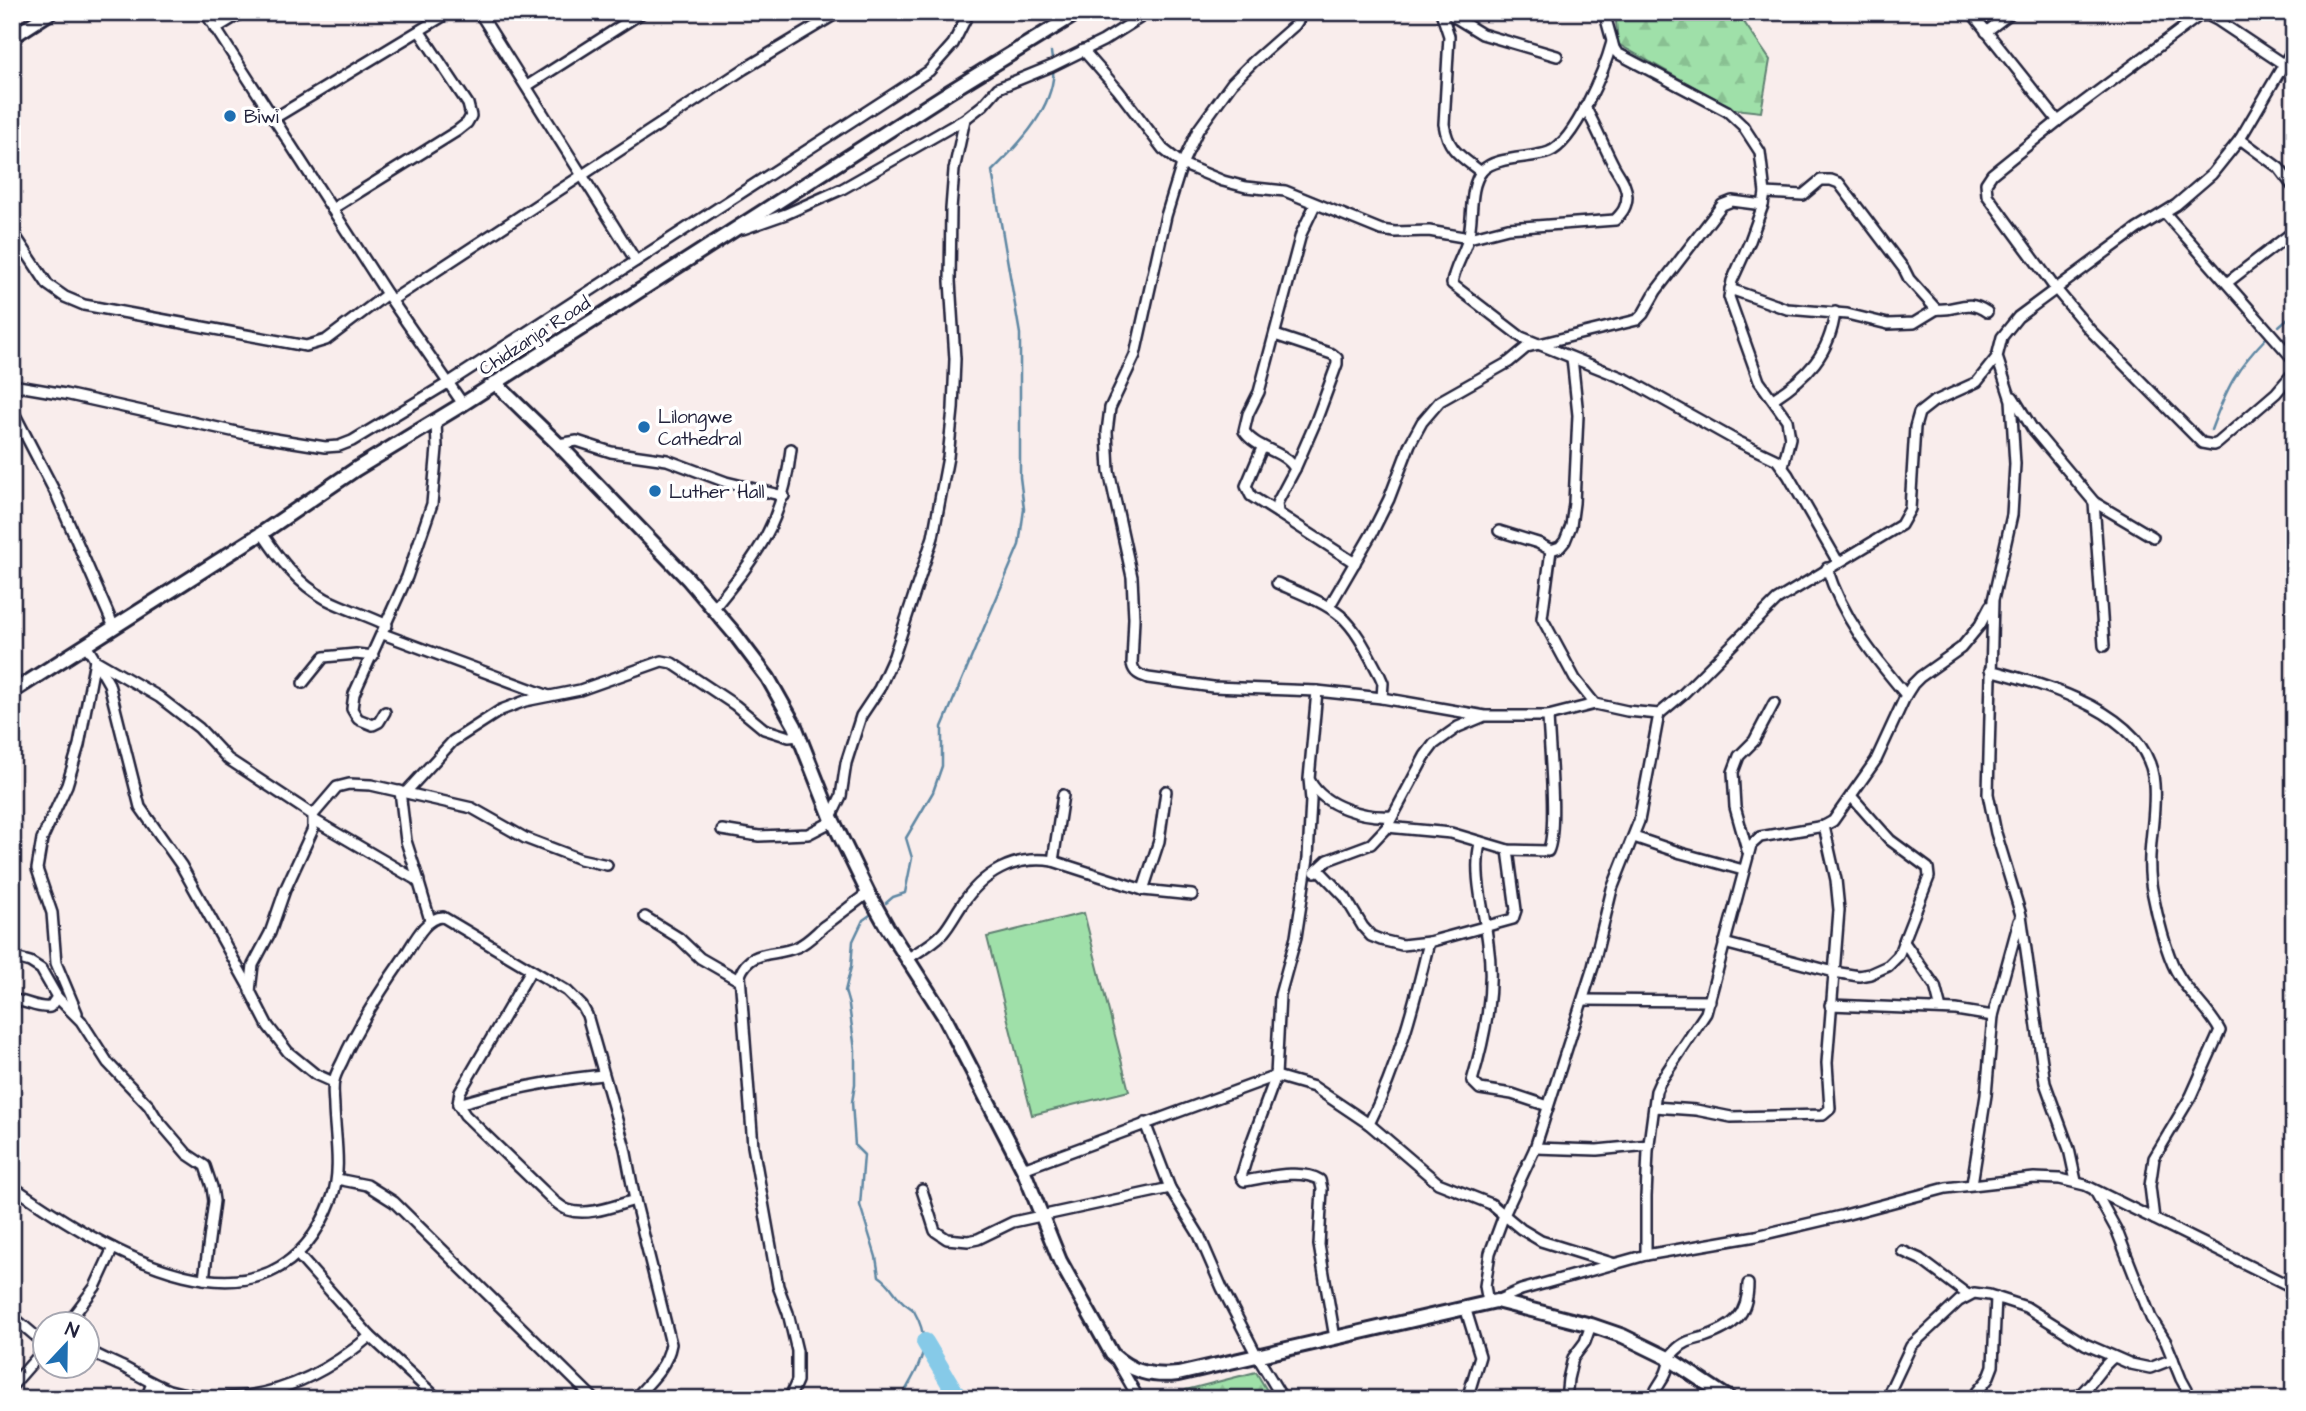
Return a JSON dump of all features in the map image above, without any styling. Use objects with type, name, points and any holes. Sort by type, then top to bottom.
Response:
[{"type":"street","points":[[12,37],[51,12]]},
{"type":"street","points":[[205,12],[389,297],[463,404]]},
{"type":"street","points":[[215,29],[243,12]]},
{"type":"street","points":[[273,119],[450,12]]},
{"type":"street","points":[[479,12],[636,261]]},
{"type":"street","points":[[527,86],[643,12]]},
{"type":"street","points":[[12,230],[48,285],[65,297],[84,305],[306,346],[326,340],[744,69],[838,12]]},
{"type":"street","points":[[12,384],[250,435],[325,447],[352,441],[448,383],[929,71],[953,44],[969,12]]},
{"type":"street","name":"Chidzanja Road","points":[[12,692],[723,236],[1079,12]]},
{"type":"street","points":[[723,236],[786,214],[842,189],[965,119],[983,105],[998,88],[1083,50],[1149,12]]},
{"type":"street","points":[[1304,12],[1295,25],[1232,83],[1198,130],[1182,164],[1160,240],[1135,355],[1110,408],[1107,421],[1111,483],[1132,577],[1135,618],[1132,664],[1134,670],[1139,675],[1187,685],[1317,691],[1382,698],[1485,716],[1548,716],[1595,704],[1659,714]]},
{"type":"street","points":[[1444,12],[1482,34],[1557,56]]},
{"type":"street","points":[[1444,12],[1449,36],[1444,124],[1446,137],[1452,149],[1481,172]]},
{"type":"street","points":[[1604,12],[1617,53],[1727,111],[1743,126],[1760,152],[1765,193],[1763,205],[1729,297],[1759,381],[1787,420],[1790,438],[1783,466]]},
{"type":"street","points":[[1971,12],[2059,121]]},
{"type":"street","points":[[1986,32],[2012,12]]},
{"type":"street","points":[[2283,64],[2207,13],[2191,20],[2059,121],[1992,174],[1986,183],[1987,195],[2055,288],[2090,330],[2202,443],[2218,443],[2290,385],[2294,372]]},
{"type":"street","points":[[332,209],[457,131],[471,116],[468,104],[420,32]]},
{"type":"street","points":[[1612,41],[1585,107],[1571,133],[1558,148],[1547,153],[1488,165],[1481,172],[1474,194],[1469,238],[1452,285],[1521,337],[1651,392],[1737,441],[1777,460],[1838,562]]},
{"type":"street","points":[[2153,537],[2094,502],[2032,428],[2009,388],[1997,357],[1999,344],[2018,317],[2137,229],[2165,213],[2212,174],[2240,139],[2294,47]]},
{"type":"street","points":[[1083,50],[1163,149],[1182,164],[1223,181],[1246,187],[1278,189],[1381,230],[1395,232],[1429,231],[1469,238],[1508,228],[1615,220],[1623,212],[1627,198],[1625,182],[1585,107]]},
{"type":"street","points":[[722,830],[759,836],[808,834],[832,819],[841,796],[846,763],[861,716],[879,689],[894,656],[933,537],[948,457],[955,359],[950,281],[951,209],[954,170],[965,119]]},
{"type":"street","points":[[2240,139],[2279,167],[2294,188]]},
{"type":"street","points":[[1765,193],[1803,195],[1821,180],[1839,183],[1909,279],[1937,309],[1966,304],[1987,312]]},
{"type":"street","points":[[1329,607],[1389,499],[1410,444],[1422,422],[1440,401],[1509,362],[1527,347],[1637,320],[1722,205],[1732,201],[1763,205]]},
{"type":"street","points":[[1295,469],[1291,461],[1262,448],[1249,439],[1244,431],[1248,414],[1259,392],[1301,233],[1315,205]]},
{"type":"street","points":[[2165,213],[2294,360]]},
{"type":"street","points":[[2228,282],[2294,231]]},
{"type":"street","points":[[1730,289],[1787,309],[1835,313],[1888,324],[1906,325],[1937,309]]},
{"type":"street","points":[[1773,399],[1809,372],[1832,332],[1835,313]]},
{"type":"street","points":[[1275,335],[1337,358],[1320,410],[1277,503],[1278,513]]},
{"type":"street","points":[[1492,1301],[1485,1286],[1488,1262],[1504,1215],[1535,1148],[1583,1000],[1612,889],[1639,821],[1659,714],[1684,694],[1777,600],[1894,530],[1907,518],[1910,509],[1915,427],[1919,413],[1933,402],[1977,382],[1997,357]]},
{"type":"street","points":[[1499,531],[1538,543],[1551,550],[1560,547],[1565,541],[1571,526],[1576,490],[1578,415],[1572,358]]},
{"type":"street","points":[[495,383],[558,444],[714,608],[768,678],[799,736],[832,819],[868,893],[944,1016],[1023,1168],[1060,1261],[1139,1399]]},
{"type":"street","points":[[2009,388],[2015,464],[2012,515],[1993,600],[1988,794],[1996,833],[2021,915],[2045,1083],[2069,1149],[2076,1181]]},
{"type":"street","points":[[12,409],[57,496],[114,627]]},
{"type":"street","points":[[385,712],[379,722],[373,724],[358,719],[352,709],[360,678],[373,656],[407,577],[432,504],[437,448],[436,421]]},
{"type":"street","points":[[558,444],[577,440],[611,452],[667,460],[726,482],[784,496]]},
{"type":"street","points":[[1262,448],[1246,486],[1251,496],[1355,563]]},
{"type":"street","points":[[714,608],[765,540],[784,496],[791,449]]},
{"type":"street","points":[[2094,502],[2104,646]]},
{"type":"street","points":[[262,533],[290,572],[328,600],[385,629],[550,696]]},
{"type":"street","points":[[1551,550],[1542,618],[1575,679],[1595,704]]},
{"type":"street","points":[[1827,568],[1834,590],[1853,625],[1883,669],[1906,695]]},
{"type":"street","points":[[1277,583],[1329,607],[1342,617],[1357,635],[1380,676],[1383,683],[1382,698]]},
{"type":"street","points":[[1646,1255],[1649,1145],[1660,1082],[1700,1023],[1710,1000],[1751,845],[1760,837],[1833,821],[1876,760],[1906,695],[1920,677],[1966,642],[1980,625],[1993,600]]},
{"type":"street","points":[[86,645],[108,684],[140,807],[192,884],[268,1026],[288,1052],[315,1074],[333,1082]]},
{"type":"street","points":[[303,683],[324,657],[356,654],[373,656]]},
{"type":"street","points":[[95,660],[159,697],[199,728],[228,759],[314,818],[419,883]]},
{"type":"street","points":[[95,660],[79,745],[67,785],[42,839],[37,869],[52,913],[56,963],[81,1021],[108,1063],[149,1106],[187,1154],[205,1166],[214,1202],[204,1279]]},
{"type":"street","points":[[430,920],[406,841],[403,792],[453,741],[501,710],[524,701],[580,690],[667,661],[735,705],[764,729],[789,737],[799,736]]},
{"type":"street","points":[[1990,670],[2056,688],[2095,708],[2124,729],[2138,743],[2151,763],[2154,818],[2148,859],[2153,894],[2175,971],[2220,1031],[2191,1096],[2154,1158],[2150,1186],[2154,1219]]},
{"type":"street","points":[[1317,691],[1309,779],[1310,836],[1305,883],[1296,937],[1280,995],[1276,1076],[1241,1177],[1244,1181],[1296,1175],[1313,1176],[1320,1180],[1322,1189],[1319,1245],[1335,1338]]},
{"type":"street","points":[[1747,855],[1747,845],[1735,807],[1733,772],[1739,756],[1754,741],[1774,703]]},
{"type":"street","points":[[1305,883],[1328,860],[1371,844],[1387,827],[1434,744],[1458,727],[1485,716]]},
{"type":"street","points":[[1387,827],[1451,833],[1508,850],[1545,852],[1550,849],[1552,812],[1548,716]]},
{"type":"street","points":[[1309,779],[1318,792],[1350,810],[1382,817],[1392,816]]},
{"type":"street","points":[[250,991],[253,965],[270,933],[285,890],[313,829],[314,818],[332,791],[343,784],[371,785],[472,808],[525,838],[580,859],[607,865]]},
{"type":"street","points":[[1143,890],[1160,841],[1166,791]]},
{"type":"street","points":[[1053,861],[1063,795]]},
{"type":"street","points":[[1724,943],[1859,976],[1870,974],[1894,962],[1928,877],[1928,868],[1890,840],[1851,796]]},
{"type":"street","points":[[1654,1107],[1696,1110],[1731,1117],[1823,1115],[1827,1112],[1831,1104],[1827,1063],[1837,948],[1838,895],[1824,825]]},
{"type":"street","points":[[1634,837],[1743,870]]},
{"type":"street","points":[[1480,842],[1476,869],[1489,945],[1489,988],[1484,1040],[1473,1085],[1548,1106]]},
{"type":"street","points":[[1318,869],[1345,897],[1371,936],[1402,945],[1429,942],[1510,921],[1515,915],[1508,850]]},
{"type":"street","points":[[907,959],[940,937],[972,892],[993,872],[1016,862],[1041,859],[1053,861],[1143,890],[1192,895]]},
{"type":"street","points":[[789,1399],[797,1381],[797,1352],[788,1313],[778,1286],[753,1146],[740,981],[743,969],[753,958],[789,951],[804,943],[868,893]]},
{"type":"street","points":[[1972,1184],[1986,1096],[1993,1016],[2021,915]]},
{"type":"street","points":[[12,1186],[50,1212],[113,1248],[144,1262],[204,1279],[245,1281],[263,1277],[282,1267],[298,1255],[332,1198],[337,1179],[333,1082],[351,1042],[386,983],[430,920],[436,917],[449,919],[567,991],[582,1006],[625,1148],[635,1200],[671,1344],[667,1361],[661,1370],[634,1399]]},
{"type":"street","points":[[645,917],[679,938],[710,964],[740,981]]},
{"type":"street","points":[[1369,1124],[1384,1094],[1412,1011],[1429,942]]},
{"type":"street","points":[[1904,942],[1934,986],[1941,1009]]},
{"type":"street","points":[[12,957],[30,962],[41,969],[57,997],[81,1021]]},
{"type":"street","points":[[531,970],[460,1092],[458,1104],[465,1115],[554,1201],[568,1210],[582,1212],[635,1200]]},
{"type":"street","points":[[12,1000],[23,1000],[41,1008],[50,1007],[57,997]]},
{"type":"street","points":[[1583,1000],[1710,1000]]},
{"type":"street","points":[[1830,1005],[1941,1009],[1993,1016]]},
{"type":"street","points":[[458,1104],[506,1090],[544,1085],[560,1079],[602,1075]]},
{"type":"street","points":[[1023,1168],[1276,1076],[1314,1087],[1369,1124],[1438,1183],[1481,1199],[1541,1241],[1616,1264]]},
{"type":"street","points":[[1145,1123],[1170,1188],[1199,1235],[1222,1288],[1283,1399]]},
{"type":"street","points":[[1535,1148],[1597,1150],[1649,1145]]},
{"type":"street","points":[[1112,1353],[1120,1362],[1139,1372],[1163,1376],[1492,1301],[1521,1290],[1646,1255],[1768,1233],[1911,1196],[1972,1184],[2034,1178],[2076,1181],[2294,1288]]},
{"type":"street","points":[[337,1179],[367,1185],[394,1202],[594,1399]]},
{"type":"street","points":[[922,1190],[932,1225],[940,1236],[968,1241],[1013,1222],[1170,1188]]},
{"type":"street","points":[[2094,1189],[2117,1231],[2144,1304],[2192,1399]]},
{"type":"street","points":[[78,1310],[95,1287],[113,1248]]},
{"type":"street","points":[[1902,1251],[1920,1259],[1968,1295]]},
{"type":"street","points":[[298,1255],[370,1336],[439,1399]]},
{"type":"street","points":[[1652,1399],[1667,1370],[1668,1358],[1687,1341],[1705,1336],[1735,1321],[1748,1304],[1748,1284]]},
{"type":"street","points":[[1886,1399],[1911,1346],[1968,1295],[1982,1293],[2026,1307],[2076,1339],[2144,1368],[2160,1366],[2173,1359]]},
{"type":"street","points":[[1971,1399],[1988,1379],[1993,1366],[1996,1297]]},
{"type":"street","points":[[1492,1301],[1591,1325],[1623,1336],[1668,1358],[1730,1399]]},
{"type":"street","points":[[1465,1307],[1480,1356],[1467,1399]]},
{"type":"street","points":[[12,1316],[32,1334]]},
{"type":"street","points":[[1566,1399],[1573,1358],[1585,1342],[1591,1325]]},
{"type":"street","points":[[102,1357],[152,1383],[194,1396],[220,1399],[251,1397],[279,1390],[326,1371],[370,1336]]},
{"type":"street","points":[[2074,1399],[2091,1384],[2104,1364],[2114,1357]]},
{"type":"street","points":[[12,1386],[32,1362]]},
{"type":"street","points":[[146,1399],[152,1383]]},
{"type":"green space","points":[[1609,12],[1737,12],[1770,60],[1761,112],[1734,109],[1618,44],[1616,21]]},
{"type":"green space","points":[[1084,913],[1129,1091],[1032,1115],[987,937]]},
{"type":"green space","points":[[1256,1372],[1272,1399],[1177,1399],[1186,1390]]},
{"type":"waterway","points":[[886,903],[905,893],[912,858],[906,838],[933,792],[942,766],[942,727],[1019,545],[1024,509],[1020,477],[1020,334],[992,171],[1030,130],[1045,105],[1053,79],[1051,52]]},
{"type":"waterway","points":[[2279,326],[2294,313]]},
{"type":"waterway","points":[[2211,430],[2233,379],[2267,337]]},
{"type":"waterway","points":[[873,913],[863,920],[853,941],[851,967],[845,991],[855,1050],[852,1102],[855,1146],[864,1155],[860,1205],[879,1276],[914,1311],[923,1336],[922,1357],[901,1399]]},
{"type":"waterway","points":[[925,1342],[959,1399]]},
{"type":"place","name":"Biwi","points":[[230,116]]},
{"type":"place","name":"Lilongwe Cathedral","points":[[644,427]]},
{"type":"place","name":"Luther Hall","points":[[655,491]]}]
